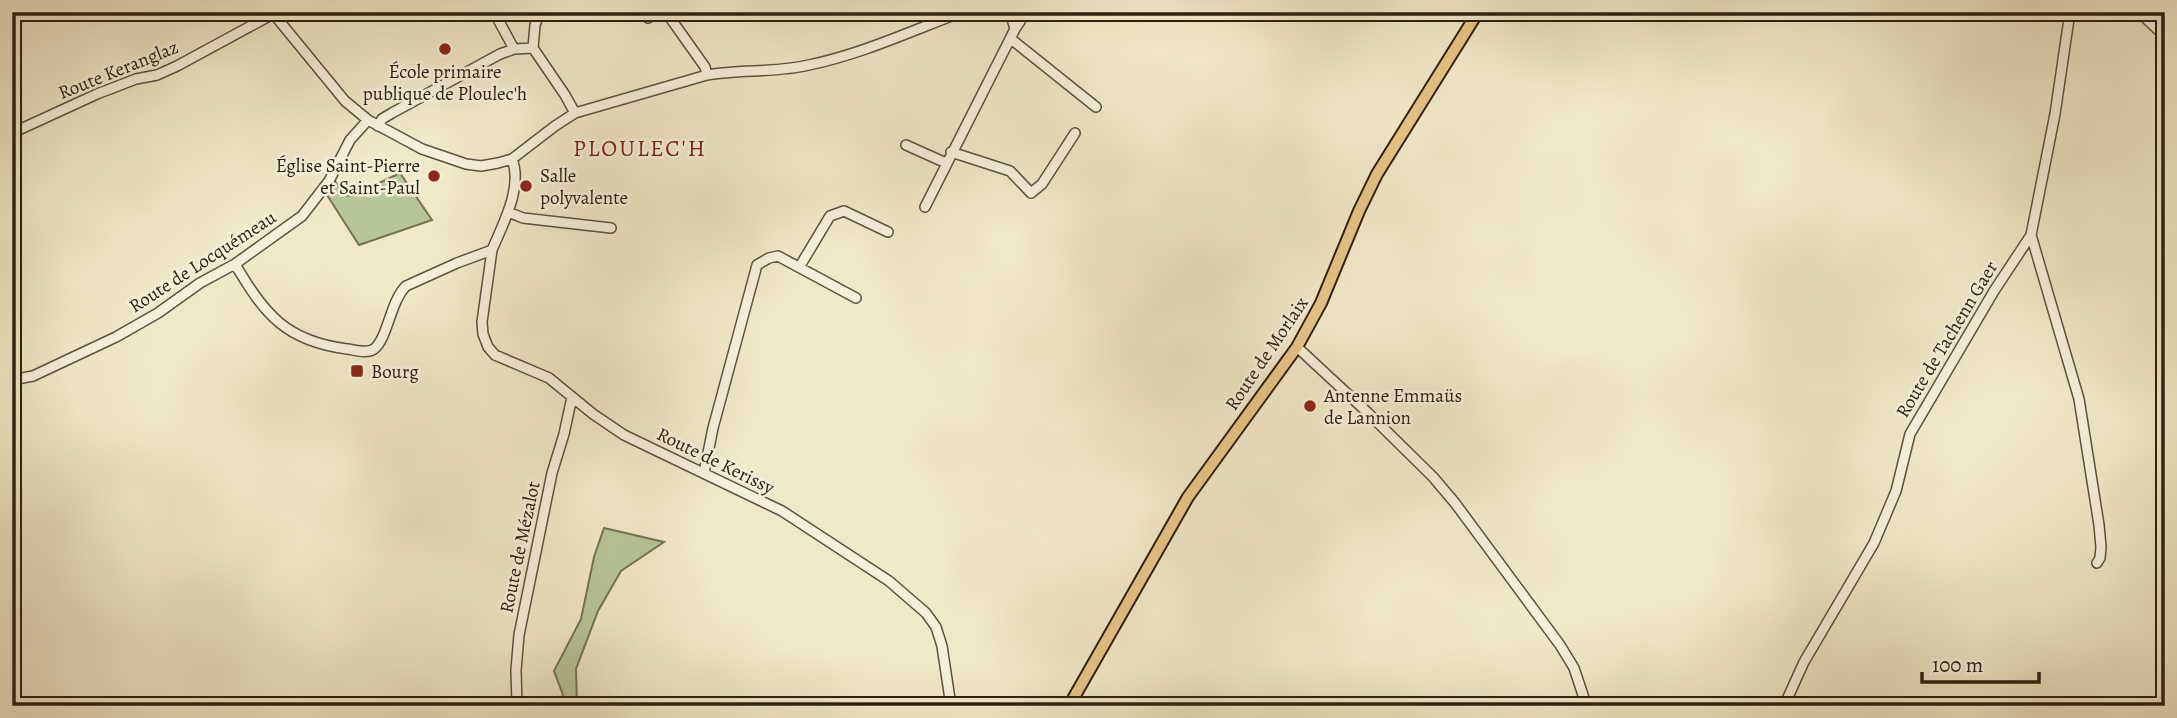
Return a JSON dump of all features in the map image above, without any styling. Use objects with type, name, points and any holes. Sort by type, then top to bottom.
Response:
[{"type":"main road","name":"Route de Morlaix","points":[[1069,706],[1188,497],[1297,347],[1321,303],[1377,174],[1478,12]]},
{"type":"street","points":[[494,12],[514,49]]},
{"type":"street","points":[[540,12],[535,25],[533,48],[575,113]]},
{"type":"street","points":[[648,18],[657,12]]},
{"type":"street","points":[[666,12],[705,67],[707,75]]},
{"type":"street","points":[[272,13],[345,101],[368,120],[422,149],[466,164],[481,166],[512,159],[575,113],[707,75],[824,62],[896,39],[962,12]]},
{"type":"street","points":[[1010,12],[1015,29]]},
{"type":"street","points":[[925,207],[1015,29],[1027,12]]},
{"type":"street","name":"Route de Tachenn Gaer","points":[[1784,706],[1804,662],[1874,543],[1896,491],[1910,434],[1994,290],[2031,235],[2055,114],[2070,12]]},
{"type":"street","points":[[2139,12],[2165,33]]},
{"type":"street","name":"Route Keranglaz","points":[[12,133],[97,94],[136,79],[158,75],[272,13]]},
{"type":"street","points":[[1011,39],[1096,107]]},
{"type":"street","points":[[378,126],[383,119],[500,54],[514,49],[533,48]]},
{"type":"street","name":"Route de Locquémeau","points":[[12,380],[33,376],[116,337],[235,264],[302,216],[329,181],[350,140],[368,120]]},
{"type":"street","points":[[951,152],[1010,172],[1031,193],[1042,184],[1075,133]]},
{"type":"street","points":[[906,145],[946,163]]},
{"type":"street","name":"Route de Kerissy","points":[[512,159],[515,182],[508,212],[492,250],[482,322],[488,347],[495,355],[549,378],[624,435],[782,511],[889,581],[926,612],[936,627],[942,646],[951,706]]},
{"type":"street","points":[[800,266],[830,216],[844,211],[888,232]]},
{"type":"street","points":[[508,212],[523,218],[611,228]]},
{"type":"street","points":[[2031,235],[2079,399],[2099,525],[2100,558],[2096,563]]},
{"type":"street","points":[[235,264],[253,296],[288,329],[305,340],[367,352],[374,349],[380,340],[399,293],[406,286],[492,250]]},
{"type":"street","points":[[704,473],[713,428],[757,265],[778,256],[856,298]]},
{"type":"street","points":[[1297,347],[1412,455],[1455,503],[1560,645],[1574,668],[1585,701]]},
{"type":"street","name":"Route de Mézalot","points":[[517,706],[519,635],[552,473],[572,397]]},
{"type":"green space","points":[[400,173],[432,220],[359,245],[327,195],[335,181],[345,195],[352,196]]},
{"type":"green space","points":[[604,528],[664,542],[621,571],[598,611],[576,669],[577,706],[558,706],[563,695],[554,671],[581,619],[594,557]]},
{"type":"place","name":"École primaire publique de Ploulec'h","points":[[445,49]]},
{"type":"place","name":"Église Saint-Pierre et Saint-Paul","points":[[434,176]]},
{"type":"place","name":"Salle polyvalente","points":[[526,186]]},
{"type":"place","name":"Bourg","points":[[357,371]]},
{"type":"place","name":"Antenne Emmaüs de Lannion","points":[[1310,406]]},
{"type":"district","name":"PLOULEC'H","points":[[640,148]]}]
